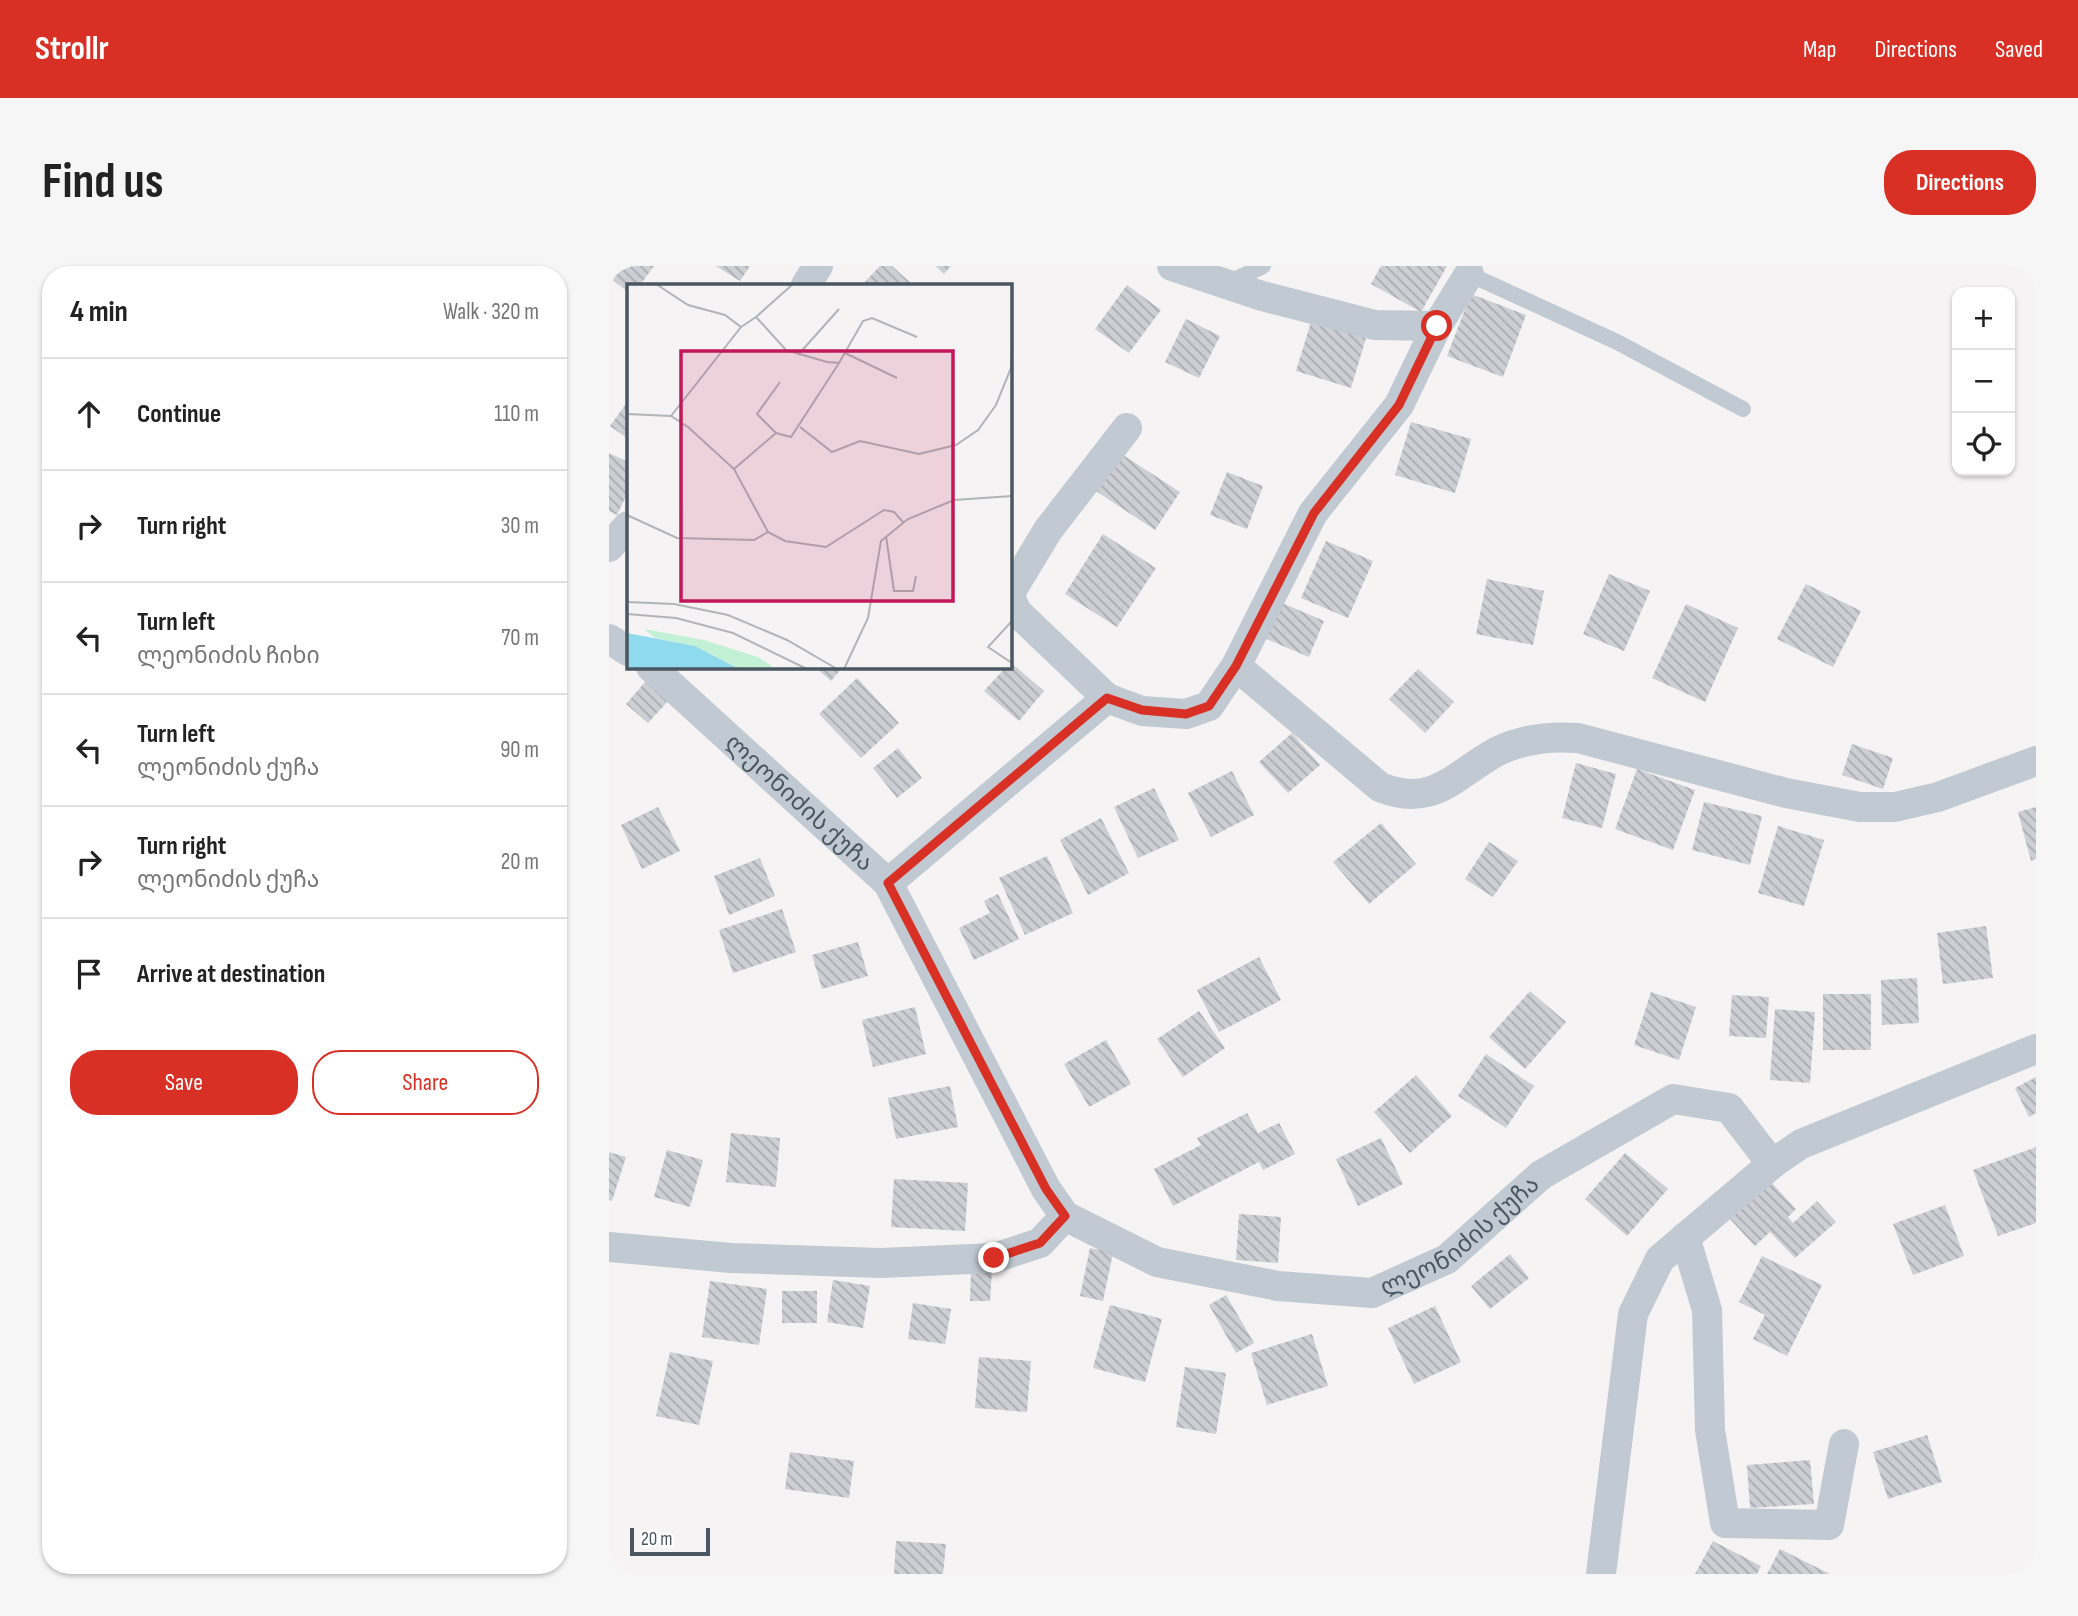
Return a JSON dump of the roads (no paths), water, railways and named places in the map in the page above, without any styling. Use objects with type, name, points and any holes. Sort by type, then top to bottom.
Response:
[{"type":"street","points":[[807,284],[818,266]]},
{"type":"street","points":[[1172,266],[1225,285],[1374,325],[1437,326]]},
{"type":"street","points":[[1011,597],[1017,612],[1107,698],[1142,710],[1186,714],[1209,706],[1236,666],[1314,513],[1399,405],[1437,326],[1470,270]]},
{"type":"street","points":[[1011,593],[1048,530],[1127,428]]},
{"type":"street","points":[[609,547],[627,527]]},
{"type":"street","points":[[609,639],[627,650]]},
{"type":"street","points":[[1236,666],[1380,787],[1402,796],[1447,786],[1499,751],[1549,736],[1578,738],[1786,793],[1860,807],[1895,807],[1938,797],[2036,761]]},
{"type":"street","name":"ლეონიძის ქუჩა","points":[[652,668],[888,883],[1046,1189],[1065,1216],[1157,1262],[1278,1286],[1371,1293],[1447,1259],[1541,1175],[1673,1099],[1729,1108],[1772,1164]]},
{"type":"street","points":[[888,883],[1107,698]]},
{"type":"street","points":[[1601,1574],[1633,1314],[1660,1259],[1772,1164],[1801,1144],[2036,1049]]},
{"type":"street","points":[[609,1247],[731,1258],[881,1263],[994,1258],[1040,1243],[1065,1216]]},
{"type":"street","points":[[1685,1237],[1707,1310],[1710,1430],[1725,1523],[1829,1525],[1844,1444]]},
{"type":"lane","points":[[1225,285],[1263,266]]},
{"type":"lane","points":[[1470,270],[1617,342],[1744,409]]}]
